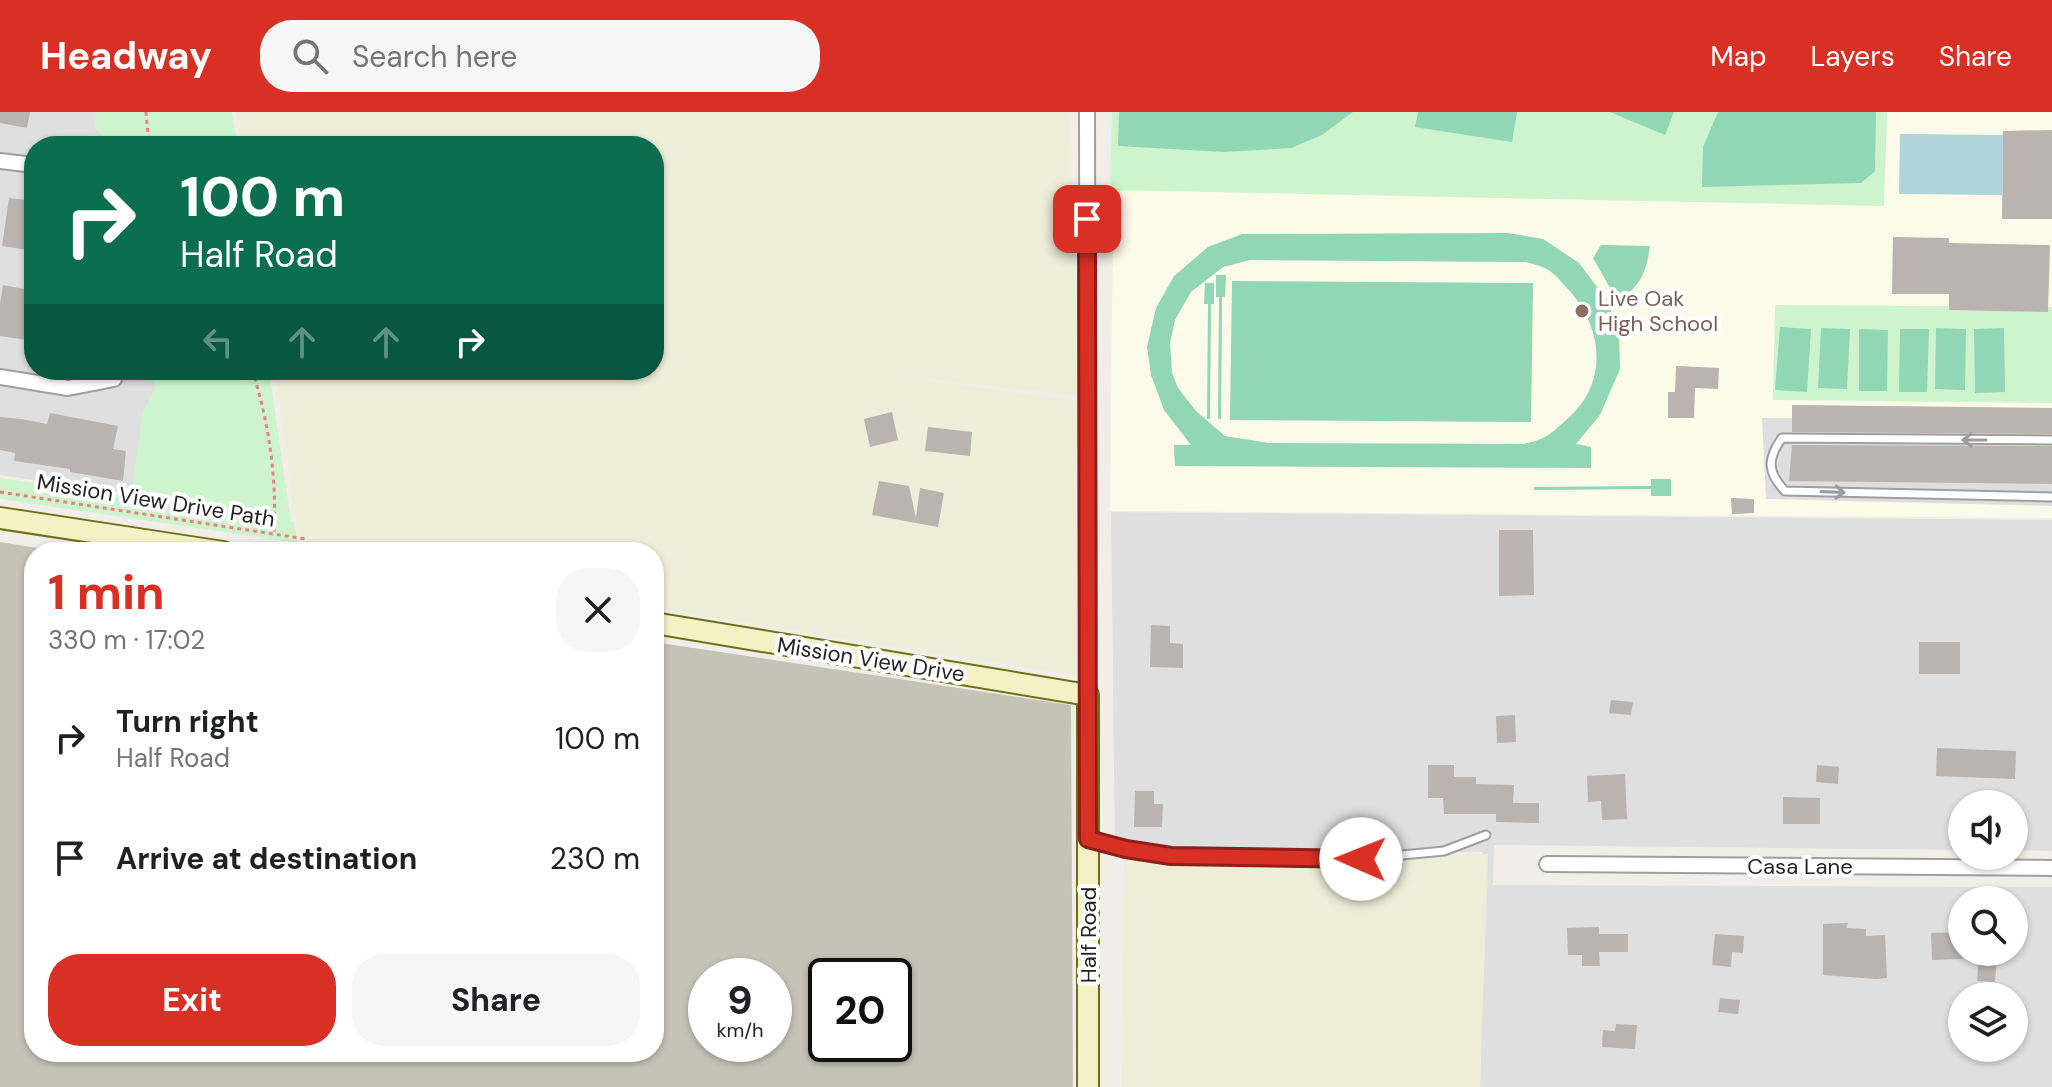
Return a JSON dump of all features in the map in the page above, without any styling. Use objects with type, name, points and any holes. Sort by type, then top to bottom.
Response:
[{"type":"street","name":"Half Road","points":[[1087,112],[1088,1087]]},
{"type":"street","points":[[0,161],[24,164]]},
{"type":"street","points":[[0,377],[68,388],[109,380]]},
{"type":"street","points":[[0,518],[157,542]]},
{"type":"street","name":"Mission View Drive","points":[[664,625],[1088,695]]},
{"type":"street","name":"Casa Lane","points":[[1547,864],[2052,868]]},
{"type":"lane","points":[[2052,440],[1782,438],[1772,452],[1771,465],[1774,480],[1785,491],[2052,497]]},
{"type":"lane","points":[[1088,839],[1171,856],[1361,859],[1444,851],[1486,835]]},
{"type":"path","points":[[146,112],[148,136]]},
{"type":"path","points":[[256,380],[271,453],[274,534]]},
{"type":"path","name":"Mission View Drive Path","points":[[0,492],[306,539]]},
{"type":"shaded area","points":[[0,112],[231,112],[235,136],[24,136],[24,380],[269,380],[289,518],[0,475]]},
{"type":"shaded area","name":"Live Oak High School","points":[[1114,112],[2052,112],[2052,518],[1110,511]]},
{"type":"shaded area","points":[[2052,417],[2052,506],[1766,499],[1762,418]]},
{"type":"shaded area","points":[[1111,512],[2052,520],[2052,851],[2028,850],[2028,790],[1948,790],[1948,850],[1494,845],[1493,885],[1948,887],[1948,966],[2028,966],[2028,887],[2052,887],[2052,1087],[1480,1087],[1483,852],[1115,855]]},
{"type":"shaded area","points":[[0,542],[24,546],[24,1062],[664,1062],[664,644],[1071,705],[1073,1087],[0,1087]]},
{"type":"green space","points":[[96,112],[232,112],[236,136],[103,136],[94,128]]},
{"type":"green space","points":[[236,112],[1069,112],[1080,396],[904,377],[1083,402],[1074,476],[1078,554],[1076,676],[664,610],[664,542],[299,542],[275,380],[664,380],[664,136],[240,136]]},
{"type":"green space","points":[[1112,112],[1887,112],[1884,206],[1110,190]]},
{"type":"green space","points":[[1119,112],[1353,112],[1322,135],[1291,148],[1224,152],[1118,146]]},
{"type":"green space","points":[[1418,112],[1517,112],[1512,142],[1415,127]]},
{"type":"green space","points":[[1610,112],[1674,112],[1665,135]]},
{"type":"green space","points":[[1718,112],[1876,112],[1875,171],[1861,183],[1702,187],[1703,147]]},
{"type":"green space","points":[[1508,233],[1543,239],[1579,263],[1607,300],[1619,331],[1620,369],[1600,415],[1576,444],[1591,447],[1591,468],[1175,466],[1174,445],[1191,445],[1164,410],[1151,375],[1147,347],[1156,308],[1174,276],[1208,247],[1242,234]],"holes":[[[1250,260],[1526,262],[1552,273],[1579,303],[1594,337],[1596,355],[1590,390],[1580,406],[1551,433],[1531,442],[1269,443],[1225,436],[1196,411],[1178,388],[1172,373],[1170,343],[1175,320],[1191,292],[1223,267]]]},
{"type":"green space","points":[[1601,245],[1650,246],[1641,278],[1618,302],[1593,258]]},
{"type":"green space","points":[[1216,275],[1226,275],[1225,297],[1222,297],[1221,419],[1218,419],[1219,297],[1216,297]]},
{"type":"green space","points":[[1232,281],[1533,283],[1531,422],[1230,420]]},
{"type":"green space","points":[[1205,283],[1214,283],[1210,419],[1207,419],[1208,304],[1204,304]]},
{"type":"green space","points":[[1775,305],[2052,307],[2052,403],[1773,400]]},
{"type":"green space","points":[[1780,327],[1811,329],[1807,392],[1775,390]]},
{"type":"green space","points":[[1821,328],[1850,329],[1847,389],[1818,388]]},
{"type":"green space","points":[[1936,328],[1966,329],[1965,390],[1935,389]]},
{"type":"green space","points":[[2004,328],[2005,392],[1975,393],[1974,329]]},
{"type":"green space","points":[[1859,329],[1888,330],[1887,391],[1859,391]]},
{"type":"green space","points":[[1900,329],[1929,329],[1927,392],[1899,392]]},
{"type":"green space","points":[[154,380],[270,380],[291,521],[294,522],[298,542],[0,499],[0,478],[131,497],[143,411],[155,389]]},
{"type":"green space","points":[[1651,479],[1671,479],[1671,496],[1651,496],[1651,489],[1534,490],[1534,487],[1651,486]]},
{"type":"green space","points":[[1124,854],[1248,859],[1488,854],[1480,1087],[1121,1087]]},
{"type":"water","points":[[1900,134],[2003,135],[2002,195],[1899,194]]},
{"type":"building","points":[[0,112],[30,112],[27,128],[0,123]]},
{"type":"building","points":[[2052,130],[2052,219],[2002,219],[2003,131]]},
{"type":"building","points":[[9,198],[24,200],[24,249],[2,246]]},
{"type":"building","points":[[1893,237],[1949,238],[1949,243],[2050,245],[2048,312],[1949,310],[1949,294],[1892,294]]},
{"type":"building","points":[[3,285],[24,289],[24,340],[0,336]]},
{"type":"building","points":[[1676,366],[1719,368],[1718,389],[1695,388],[1694,418],[1668,418],[1668,392],[1675,392]]},
{"type":"building","points":[[1792,405],[2052,408],[2052,434],[1792,432]]},
{"type":"building","points":[[892,412],[898,440],[870,447],[864,419]]},
{"type":"building","points":[[50,413],[118,426],[113,449],[126,451],[123,481],[14,461],[15,453],[0,450],[0,417],[47,424]]},
{"type":"building","points":[[928,427],[972,432],[970,456],[925,451]]},
{"type":"building","points":[[1792,445],[2052,446],[2052,484],[1789,481]]},
{"type":"building","points":[[879,481],[909,486],[916,518],[920,488],[944,493],[938,527],[872,515]]},
{"type":"building","points":[[1731,498],[1754,499],[1754,513],[1732,514]]},
{"type":"building","points":[[1499,530],[1533,530],[1534,595],[1499,596]]},
{"type":"building","points":[[1151,625],[1170,626],[1170,643],[1183,644],[1183,668],[1150,667]]},
{"type":"building","points":[[1919,642],[1960,642],[1960,674],[1919,674]]},
{"type":"building","points":[[1611,700],[1633,702],[1631,715],[1609,713]]},
{"type":"building","points":[[1515,715],[1516,742],[1497,743],[1496,716]]},
{"type":"building","points":[[1937,748],[2016,751],[2015,779],[1936,776]]},
{"type":"building","points":[[1428,765],[1454,765],[1454,777],[1476,777],[1476,784],[1514,785],[1513,803],[1539,803],[1539,823],[1496,822],[1496,814],[1444,814],[1443,798],[1428,798]]},
{"type":"building","points":[[1817,765],[1839,767],[1838,784],[1816,782]]},
{"type":"building","points":[[1625,774],[1627,819],[1602,820],[1601,801],[1588,802],[1587,776]]},
{"type":"building","points":[[1135,791],[1154,791],[1154,804],[1163,804],[1162,827],[1134,827]]},
{"type":"building","points":[[1783,797],[1820,798],[1820,824],[1783,824]]},
{"type":"building","points":[[1848,923],[1846,928],[1866,929],[1866,936],[1885,935],[1887,978],[1823,975],[1823,924]]},
{"type":"building","points":[[1599,927],[1599,934],[1628,934],[1628,952],[1599,952],[1600,966],[1582,966],[1582,955],[1568,955],[1567,928]]},
{"type":"building","points":[[1948,932],[1948,959],[1932,960],[1931,933]]},
{"type":"building","points":[[1715,934],[1744,936],[1743,953],[1732,952],[1731,967],[1712,965]]},
{"type":"building","points":[[1978,966],[1996,966],[1995,982],[1977,981]]},
{"type":"building","points":[[1720,998],[1740,1000],[1738,1014],[1718,1012]]},
{"type":"building","points":[[1616,1024],[1637,1025],[1635,1049],[1602,1047],[1603,1030],[1615,1031]]},
{"type":"place","name":"Live Oak High School","points":[[1582,311]]},
{"type":"route","points":[[1087,219],[1088,839],[1171,856],[1361,859]]}]
